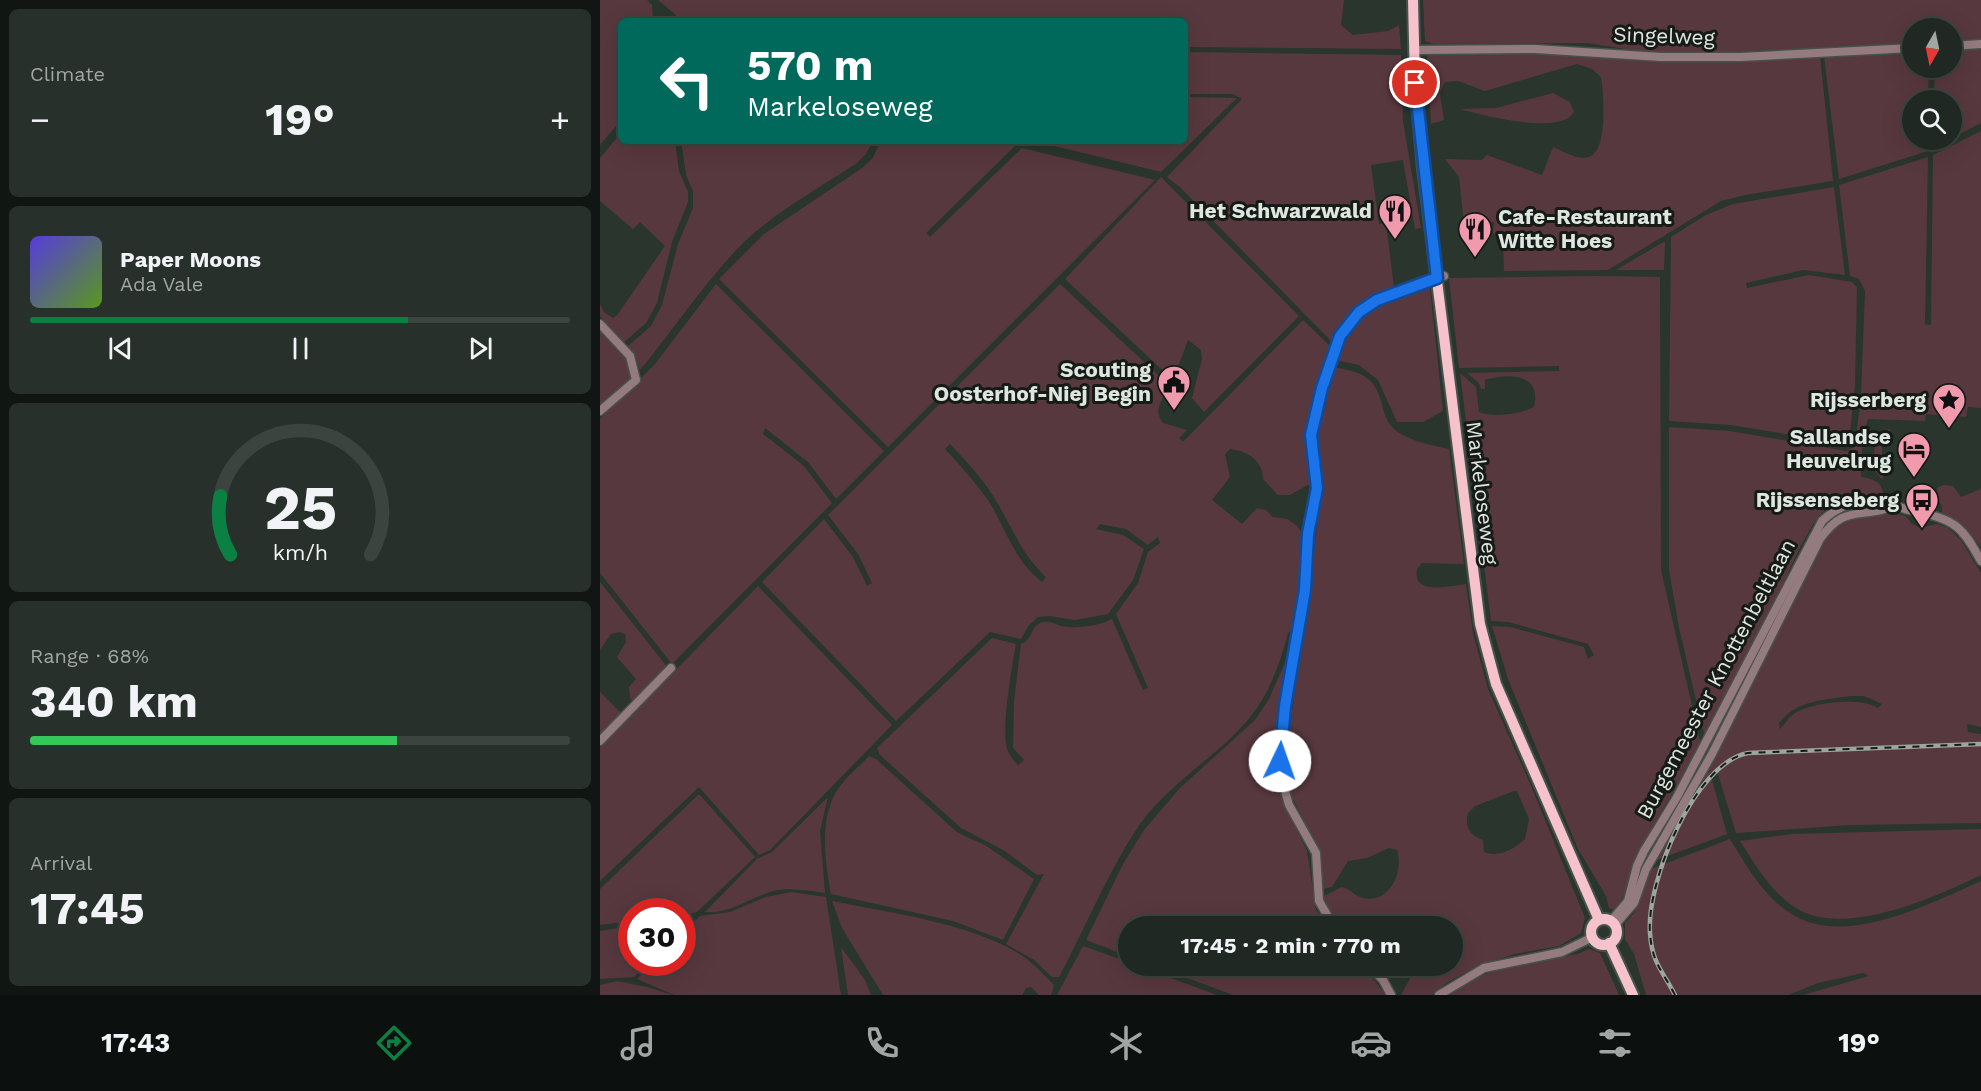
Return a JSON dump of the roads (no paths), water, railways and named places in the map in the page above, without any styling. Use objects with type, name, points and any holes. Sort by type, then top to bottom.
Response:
[{"type":"main road","name":"Markeloseweg","points":[[1413,0],[1419,136],[1440,277],[1476,597],[1486,653],[1512,723],[1599,920]]},
{"type":"main road","points":[[1599,920],[1613,923],[1617,934],[1609,943],[1598,943],[1593,937],[1592,927],[1599,920]]},
{"type":"main road","points":[[1609,943],[1633,995]]},
{"type":"street","points":[[1962,45],[1981,44]]},
{"type":"street","name":"Singelweg","points":[[1414,50],[1535,49],[1661,57],[1741,57],[1902,49]]},
{"type":"street","points":[[1327,916],[1319,902],[1316,853],[1289,805],[1280,774],[1285,706],[1305,590],[1308,534],[1317,488],[1310,442],[1312,427],[1335,350],[1351,319],[1377,300],[1440,277]]},
{"type":"street","points":[[600,324],[630,357],[636,380],[600,411]]},
{"type":"street","name":"Burgemeester Knottenbeltlaan","points":[[1613,923],[1634,903],[1646,869],[1712,754],[1817,527],[1827,516],[1842,507],[1863,501],[1881,501],[1891,507],[1943,518],[1958,528],[1971,542],[1981,561]]},
{"type":"street","points":[[600,741],[671,668]]},
{"type":"street","points":[[1439,995],[1484,968],[1562,952],[1593,937]]},
{"type":"street","points":[[1379,976],[1391,995]]},
{"type":"railway","points":[[1675,995],[1658,966],[1651,943],[1651,911],[1656,885],[1677,828],[1692,801],[1709,778],[1728,762],[1748,753],[1981,744]]},
{"type":"place","name":"Het Schwarzwald","points":[[1395,240]]},
{"type":"place","name":"Cafe-Restaurant Witte Hoes","points":[[1475,258]]},
{"type":"place","name":"Scouting Oosterhof-Niej Begin","points":[[1174,411]]},
{"type":"place","name":"Rijsserberg","points":[[1949,429]]},
{"type":"place","name":"Sallandse Heuvelrug","points":[[1914,478]]},
{"type":"place","name":"Rijssenseberg","points":[[1922,529]]}]
